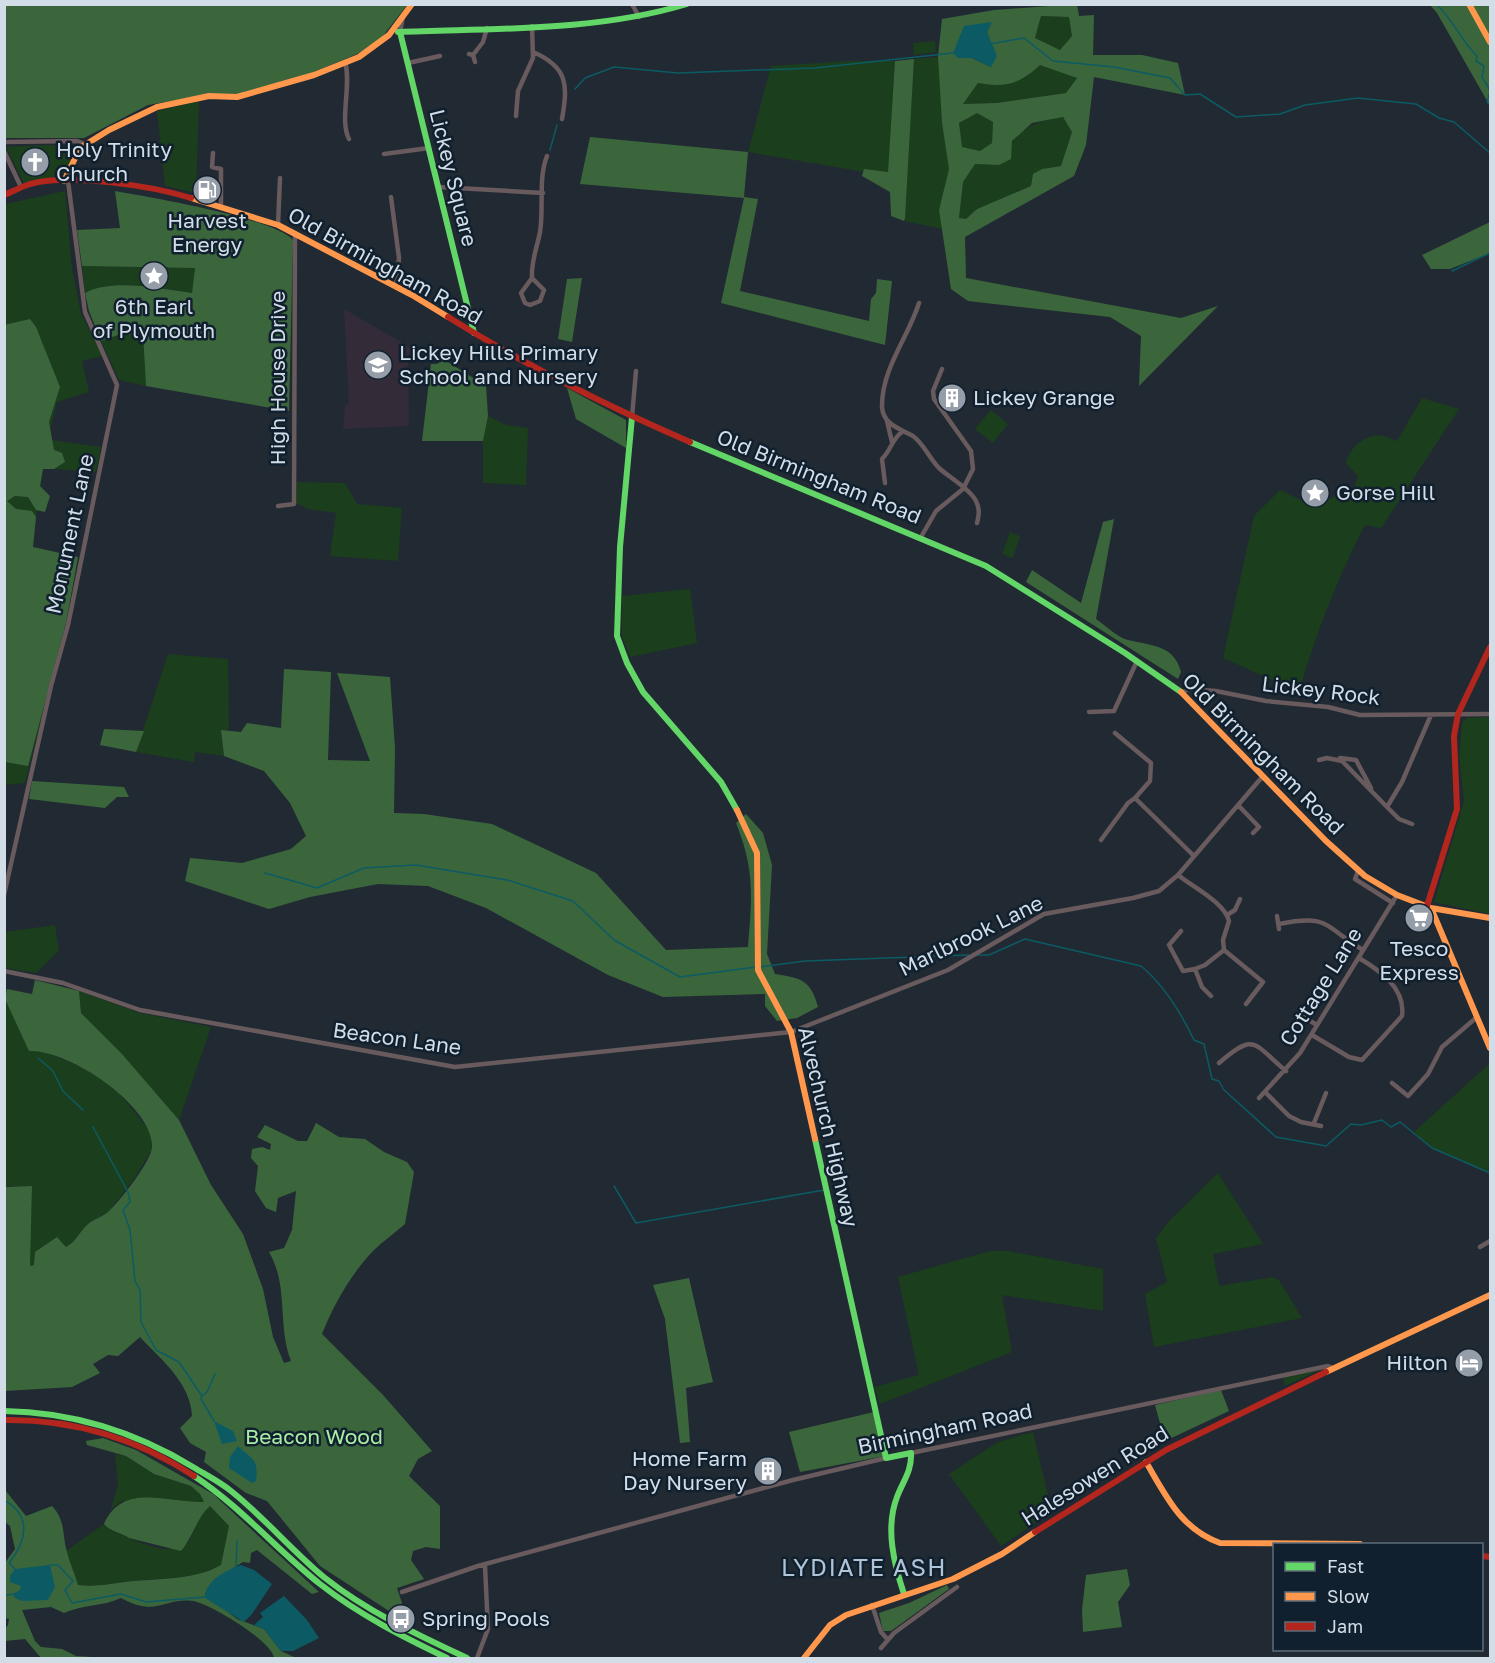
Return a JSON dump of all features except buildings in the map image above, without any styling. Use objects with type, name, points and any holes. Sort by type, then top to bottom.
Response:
[{"type":"main road","points":[[66,181],[74,159],[85,144],[157,107],[209,96],[237,98],[314,75],[359,57],[389,35],[412,4]]},
{"type":"main road","points":[[389,35],[400,32],[606,23],[687,4]]},
{"type":"main road","points":[[1469,4],[1491,42]]},
{"type":"main road","name":"Lickey Square","points":[[400,32],[474,333]]},
{"type":"main road","name":"Old Birmingham Road","points":[[4,195],[21,187],[66,181],[136,186],[221,206],[278,225],[396,286],[490,343],[632,417],[829,502],[921,537],[1012,580],[1182,693],[1358,871],[1397,895],[1429,907],[1491,918]]},
{"type":"main road","name":"Alvechurch Highway","points":[[632,417],[620,547],[617,636],[627,663],[644,692],[721,782],[757,853],[758,970],[791,1032],[886,1458]]},
{"type":"main road","points":[[1491,647],[1458,714],[1454,736],[1457,809],[1429,907],[1491,1048]]},
{"type":"main road","name":"Birmingham Road","points":[[1334,1368],[1491,1295]]},
{"type":"main road","name":"Halesowen Road","points":[[804,1659],[830,1624],[872,1605],[953,1579],[1002,1554],[1146,1462],[1232,1416],[1334,1368]]},
{"type":"main road","points":[[4,1411],[30,1411],[80,1417],[117,1428],[169,1453],[231,1492],[309,1564],[346,1593],[466,1658]]},
{"type":"main road","points":[[4,1420],[48,1420],[87,1427],[138,1446],[165,1460],[234,1505],[303,1570],[336,1596],[447,1659]]},
{"type":"main road","points":[[904,1594],[891,1535],[894,1506],[912,1466],[910,1453]]},
{"type":"main road","name":"Birmingham Road","points":[[886,1458],[910,1453]]},
{"type":"main road","points":[[1146,1462],[1185,1524],[1195,1534],[1207,1540],[1220,1543],[1337,1543]]},
{"type":"street","points":[[632,4],[639,17]]},
{"type":"street","points":[[400,32],[403,16]]},
{"type":"street","points":[[516,116],[518,91],[533,52],[532,26]]},
{"type":"street","points":[[475,62],[471,55],[483,42],[487,28]]},
{"type":"street","points":[[533,52],[555,63],[561,74],[566,97],[562,119]]},
{"type":"street","points":[[408,63],[440,56]]},
{"type":"street","points":[[345,62],[348,94],[346,122],[349,139]]},
{"type":"street","points":[[4,142],[77,141],[85,144]]},
{"type":"street","points":[[384,154],[429,148]]},
{"type":"street","points":[[4,151],[21,187]]},
{"type":"street","points":[[213,153],[212,167],[221,169],[221,206]]},
{"type":"street","points":[[532,278],[544,290],[540,301],[530,305],[525,303],[521,293],[532,278],[531,262],[539,234],[543,167],[547,156]]},
{"type":"street","points":[[278,225],[280,178]]},
{"type":"street","name":"Monument Lane","points":[[4,895],[51,686],[68,625],[117,385],[85,312],[66,181]]},
{"type":"street","points":[[439,187],[543,194]]},
{"type":"street","points":[[391,197],[399,258],[396,286]]},
{"type":"street","name":"High House Drive","points":[[278,506],[294,504],[295,233]]},
{"type":"street","points":[[885,483],[882,459],[890,451],[892,442],[882,405],[892,360],[911,328],[919,303]]},
{"type":"street","points":[[490,343],[488,352],[500,359]]},
{"type":"street","points":[[921,537],[936,511],[963,489],[973,469],[974,459],[971,451],[934,399],[933,391],[942,369]]},
{"type":"street","points":[[632,417],[636,371]]},
{"type":"street","points":[[887,421],[923,446],[939,467],[973,496],[978,504],[979,514],[976,523]]},
{"type":"street","points":[[892,442],[902,432]]},
{"type":"street","points":[[876,473],[884,474]]},
{"type":"street","points":[[1089,712],[1114,711],[1137,661]]},
{"type":"street","name":"Lickey Rock","points":[[1182,693],[1188,689],[1216,691],[1266,701],[1328,707],[1360,715],[1491,714]]},
{"type":"street","points":[[1387,807],[1402,782],[1431,715]]},
{"type":"street","points":[[1101,840],[1128,803],[1150,781],[1151,763],[1115,733]]},
{"type":"street","points":[[1318,760],[1337,758],[1356,760],[1373,793]]},
{"type":"street","points":[[1337,758],[1399,819],[1413,824]]},
{"type":"street","name":"Marlbrook Lane","points":[[791,1032],[948,970],[1044,914],[1159,891],[1178,875],[1263,776]]},
{"type":"street","points":[[1135,798],[1194,856]]},
{"type":"street","points":[[1238,805],[1258,826],[1253,833]]},
{"type":"street","points":[[1358,871],[1354,879],[1393,903]]},
{"type":"street","points":[[1175,974],[1205,965],[1224,950],[1227,915],[1221,904],[1203,895],[1178,875]]},
{"type":"street","name":"Cottage Lane","points":[[1259,1098],[1286,1071],[1312,1035],[1397,895]]},
{"type":"street","points":[[1227,915],[1235,910],[1240,899]]},
{"type":"street","points":[[1277,916],[1279,926],[1311,919],[1322,921],[1363,950]]},
{"type":"street","points":[[1181,931],[1167,947],[1183,971]]},
{"type":"street","points":[[1224,950],[1263,982]]},
{"type":"street","points":[[1312,1035],[1350,1058],[1362,1060],[1402,1016],[1402,1007],[1390,979],[1359,958]]},
{"type":"street","points":[[1195,969],[1202,987],[1211,996]]},
{"type":"street","name":"Beacon Lane","points":[[4,971],[63,983],[140,1010],[455,1067],[791,1032]]},
{"type":"street","points":[[1250,1002],[1268,977]]},
{"type":"street","points":[[1300,1015],[1317,1024]]},
{"type":"street","points":[[1392,1083],[1408,1096],[1428,1074],[1442,1047],[1477,1017]]},
{"type":"street","points":[[1219,1063],[1240,1045],[1248,1043],[1257,1046],[1286,1071]]},
{"type":"street","points":[[1266,1093],[1289,1116],[1301,1122],[1321,1126]]},
{"type":"street","points":[[1314,1123],[1326,1093]]},
{"type":"street","points":[[1480,1247],[1491,1241]]},
{"type":"street","name":"Birmingham Road","points":[[910,1453],[1328,1366],[1334,1368]]},
{"type":"street","name":"Birmingham Road","points":[[402,1592],[445,1575],[793,1480],[886,1458]]},
{"type":"street","points":[[477,1659],[488,1629],[488,1594],[484,1566]]},
{"type":"street","points":[[881,1648],[888,1640],[957,1587]]},
{"type":"street","points":[[872,1605],[881,1632],[888,1640]]},
{"type":"shaded area","name":"Lickey Hills Primary School and Nursery","points":[[344,309],[413,349],[408,355],[409,426],[343,429],[345,405],[349,403]]},
{"type":"green space","points":[[1077,4],[1079,16],[1094,15],[1093,55],[1142,55],[1178,63],[1185,95],[1094,77],[1086,145],[1074,176],[965,237],[966,278],[1181,318],[1218,306],[1139,386],[1141,336],[1110,317],[968,301],[951,289],[939,210],[949,169],[942,123],[938,56],[942,19],[994,10]],"holes":[[[1041,16],[1069,17],[1072,36],[1060,50],[1035,38]],[[991,23],[987,32],[991,43],[991,67],[972,58]],[[1040,65],[1077,78],[1066,93],[997,103],[963,104],[978,83],[1004,85],[1026,77]],[[977,113],[993,122],[992,143],[980,151],[962,147],[959,123]],[[1063,117],[1072,132],[1061,166],[1042,169],[1033,174],[1031,186],[977,209],[966,219],[959,218],[963,182],[975,164],[999,165],[1011,159],[1012,141],[1032,123]]]},
{"type":"green space","points":[[5,5],[407,5],[379,41],[357,54],[314,72],[238,95],[211,94],[148,105],[84,138],[5,138]]},
{"type":"green space","points":[[1430,5],[1490,5],[1490,106],[1437,13]]},
{"type":"green space","points":[[1041,16],[1069,17],[1072,36],[1060,50],[1035,38]]},
{"type":"green space","points":[[935,41],[936,52],[914,55],[913,43]]},
{"type":"green space","points":[[939,57],[942,123],[949,169],[939,210],[943,229],[904,221],[914,59]]},
{"type":"green space","points":[[914,59],[904,221],[891,216],[890,192],[862,176],[864,169],[888,172],[895,61]]},
{"type":"green space","points":[[850,61],[895,61],[888,176],[748,152],[771,66]]},
{"type":"green space","points":[[1040,65],[1077,77],[1066,93],[997,103],[963,104],[978,83],[1004,85],[1011,83],[1026,77]]},
{"type":"green space","points":[[199,101],[196,193],[165,186],[157,111]]},
{"type":"green space","points":[[977,112],[993,122],[992,143],[980,151],[961,147],[959,123]]},
{"type":"green space","points":[[1063,117],[1072,132],[1061,166],[1042,169],[1031,186],[977,209],[966,219],[959,218],[963,182],[975,164],[999,165],[1011,144],[1024,130]]},
{"type":"green space","points":[[590,137],[748,152],[744,197],[758,199],[740,291],[869,321],[871,299],[876,293],[877,279],[892,281],[885,345],[721,303],[744,198],[580,184]]},
{"type":"green space","points":[[48,145],[75,147],[70,165],[58,175],[24,184],[6,147]]},
{"type":"green space","points":[[65,191],[72,269],[81,314],[103,356],[82,361],[89,392],[57,402],[46,446],[32,548],[78,557],[66,623],[25,783],[5,785],[4,336],[55,375],[42,342],[9,324],[5,325],[5,204]]},
{"type":"green space","points":[[115,191],[237,216],[281,232],[293,240],[289,411],[146,386],[143,334],[118,335],[101,341],[89,311],[85,293],[109,286],[123,285],[192,293],[195,268],[82,266],[77,230],[120,228]]},
{"type":"green space","points":[[1490,222],[1490,253],[1450,269],[1431,269],[1422,255]]},
{"type":"green space","points":[[82,266],[195,268],[192,293],[123,285],[109,286],[85,293]]},
{"type":"green space","points":[[582,278],[572,342],[558,339],[567,279]]},
{"type":"green space","points":[[30,319],[36,327],[60,387],[49,422],[54,450],[62,453],[65,462],[54,469],[43,469],[40,486],[50,496],[45,512],[36,510],[28,497],[15,496],[7,501],[16,509],[32,511],[36,517],[33,547],[78,557],[66,623],[28,766],[5,762],[4,325]]},
{"type":"green space","points":[[143,334],[146,386],[119,380],[101,341],[118,335]]},
{"type":"green space","points":[[443,359],[486,386],[488,416],[483,441],[422,441],[431,364],[437,364]]},
{"type":"green space","points":[[567,388],[626,420],[626,448],[576,419]]},
{"type":"green space","points":[[1422,398],[1459,409],[1381,528],[1365,525],[1328,607],[1299,692],[1223,658],[1254,516],[1280,490],[1313,506],[1354,488],[1358,476],[1346,463],[1353,449],[1372,436],[1385,436],[1397,441]]},
{"type":"green space","points":[[991,410],[1008,424],[993,443],[975,429]]},
{"type":"green space","points":[[488,416],[506,425],[528,428],[526,485],[483,483],[483,441]]},
{"type":"green space","points":[[51,440],[101,447],[96,472],[54,469],[65,462],[54,450]]},
{"type":"green space","points":[[297,482],[345,483],[357,504],[402,508],[398,561],[330,556],[336,513],[308,509],[296,503]]},
{"type":"green space","points":[[1114,519],[1096,619],[1124,639],[1161,648],[1168,652],[1178,663],[1181,672],[1178,679],[1026,582],[1032,570],[1081,603],[1103,522]]},
{"type":"green space","points":[[1010,532],[1020,536],[1013,558],[1002,554]]},
{"type":"green space","points":[[690,589],[697,643],[630,657],[622,636],[622,596]]},
{"type":"green space","points":[[168,654],[228,659],[229,730],[222,730],[224,756],[195,752],[194,762],[136,752]]},
{"type":"green space","points":[[284,669],[331,672],[328,760],[370,761],[337,673],[390,677],[395,748],[394,813],[424,814],[492,824],[596,873],[666,950],[748,947],[751,884],[746,855],[736,823],[746,814],[763,833],[772,865],[767,954],[775,974],[804,982],[812,991],[818,1007],[797,1018],[777,1021],[765,1006],[765,994],[663,997],[608,975],[486,908],[428,886],[378,884],[310,897],[269,909],[185,881],[190,858],[242,863],[291,849],[306,836],[290,803],[264,771],[224,756],[221,730],[241,732],[247,723],[281,728]]},
{"type":"green space","points":[[1490,717],[1490,914],[1434,902],[1464,801],[1459,755],[1462,723],[1467,718]]},
{"type":"green space","points":[[104,729],[144,731],[136,752],[100,745]]},
{"type":"green space","points":[[32,781],[124,787],[129,797],[117,797],[105,808],[29,799]]},
{"type":"green space","points":[[55,925],[59,951],[36,973],[5,968],[5,932]]},
{"type":"green space","name":"Beacon Wood","points":[[35,980],[79,991],[81,1013],[122,1054],[179,1120],[211,1185],[243,1234],[263,1289],[273,1337],[284,1363],[291,1361],[284,1333],[279,1278],[269,1252],[284,1248],[292,1230],[296,1191],[278,1198],[276,1212],[266,1208],[255,1191],[258,1166],[251,1158],[252,1149],[262,1147],[270,1150],[271,1144],[257,1137],[265,1125],[298,1141],[307,1141],[316,1123],[339,1137],[365,1139],[384,1152],[407,1162],[414,1172],[405,1224],[373,1251],[357,1269],[322,1334],[383,1395],[432,1451],[418,1459],[409,1476],[440,1506],[440,1549],[426,1547],[413,1551],[411,1560],[424,1579],[397,1588],[402,1603],[400,1613],[392,1613],[320,1566],[267,1501],[246,1493],[204,1462],[206,1452],[190,1443],[180,1428],[192,1416],[186,1393],[174,1373],[140,1337],[118,1356],[108,1355],[93,1364],[100,1373],[72,1387],[5,1391],[4,1187],[32,1186],[30,1266],[34,1265],[35,1252],[57,1237],[66,1247],[88,1224],[108,1212],[141,1172],[152,1147],[149,1131],[139,1114],[106,1083],[65,1059],[29,1051],[5,999],[7,989],[32,994]]},
{"type":"green space","points":[[79,991],[140,1013],[211,1027],[179,1120],[122,1054],[81,1013]]},
{"type":"green space","points":[[5,999],[42,1051],[89,1070],[120,1094],[150,1131],[152,1149],[135,1178],[108,1212],[87,1224],[76,1242],[66,1247],[57,1237],[34,1265],[29,1267],[32,1186],[5,1186]]},
{"type":"green space","points":[[1490,1063],[1490,1168],[1488,1172],[1432,1148],[1414,1132]]},
{"type":"green space","points":[[1218,1173],[1263,1244],[1213,1254],[1219,1286],[1273,1277],[1279,1280],[1302,1318],[1154,1347],[1145,1294],[1167,1282],[1156,1238],[1170,1220]]},
{"type":"green space","points":[[990,1251],[1008,1251],[1103,1269],[1103,1311],[1002,1295],[1012,1352],[880,1404],[874,1387],[919,1375],[898,1277]]},
{"type":"green space","points":[[689,1278],[713,1382],[686,1388],[690,1442],[680,1443],[665,1319],[653,1285]]},
{"type":"green space","points":[[1320,1370],[1285,1386],[1283,1377]]},
{"type":"green space","points":[[1221,1390],[1229,1411],[1165,1441],[1155,1405]]},
{"type":"green space","points":[[874,1412],[885,1456],[800,1472],[789,1432]]},
{"type":"green space","points":[[1033,1432],[1052,1512],[1001,1546],[949,1474],[998,1442]]},
{"type":"green space","points":[[103,1438],[136,1450],[213,1494],[319,1592],[312,1594],[257,1550],[251,1553],[250,1563],[243,1562],[214,1580],[205,1594],[237,1619],[264,1629],[281,1651],[296,1658],[274,1658],[271,1651],[253,1634],[213,1609],[193,1601],[152,1607],[133,1604],[121,1598],[64,1613],[51,1607],[22,1610],[35,1641],[41,1647],[62,1649],[76,1656],[108,1658],[41,1658],[25,1639],[5,1641],[5,1629],[9,1619],[5,1618],[5,1563],[15,1549],[10,1526],[5,1522],[5,1490],[26,1516],[52,1506],[62,1523],[67,1552],[78,1585],[174,1578],[199,1574],[221,1565],[229,1526],[210,1506],[181,1551],[129,1538],[104,1524],[112,1511],[122,1503],[134,1499],[161,1498],[204,1502],[200,1494],[191,1486],[154,1474],[126,1456],[87,1445],[86,1441]]},
{"type":"green space","points":[[115,1454],[126,1456],[154,1474],[191,1486],[200,1494],[204,1502],[122,1501],[111,1509],[118,1484]]},
{"type":"green space","points":[[210,1506],[229,1526],[222,1565],[187,1576],[90,1586],[78,1585],[66,1551],[104,1524],[135,1541],[170,1549],[188,1543],[202,1513]]},
{"type":"green space","points":[[1127,1569],[1130,1585],[1118,1602],[1122,1627],[1083,1632],[1082,1610],[1086,1575]]},
{"type":"green space","points":[[947,1585],[949,1589],[891,1631],[883,1631],[879,1613],[909,1603]]},
{"type":"water","points":[[992,22],[987,32],[997,56],[991,67],[972,58],[958,58],[953,53],[964,26]]},
{"type":"water","points":[[214,1421],[233,1431],[237,1441],[222,1444]]},
{"type":"water","points":[[238,1446],[251,1457],[255,1464],[256,1481],[252,1483],[229,1468],[230,1457]]},
{"type":"water","points":[[50,1565],[55,1587],[48,1600],[22,1601],[15,1598],[13,1594],[20,1590],[21,1586],[10,1582],[10,1576],[15,1569]]},
{"type":"water","points":[[241,1565],[254,1570],[272,1584],[244,1622],[205,1598],[213,1581],[223,1573]]},
{"type":"water","points":[[284,1596],[307,1620],[319,1638],[293,1651],[281,1651],[264,1629],[254,1625],[263,1617],[260,1613]]},
{"type":"waterway","points":[[1436,4],[1477,56],[1476,61],[1484,66],[1482,77],[1490,90]]},
{"type":"waterway","points":[[990,44],[1024,38],[1053,61],[1114,67],[1170,78],[1185,95],[1200,94],[1236,117],[1280,114],[1305,105],[1358,98],[1416,104],[1439,118],[1454,122],[1490,153]]},
{"type":"waterway","points":[[575,89],[585,78],[614,67],[678,73],[815,68],[953,53]]},
{"type":"waterway","points":[[1490,92],[1487,102],[1490,105]]},
{"type":"waterway","points":[[550,150],[557,125]]},
{"type":"waterway","points":[[1452,271],[1490,253]]},
{"type":"waterway","points":[[265,873],[317,888],[364,868],[416,865],[507,880],[573,901],[614,940],[680,977],[756,967]]},
{"type":"waterway","points":[[976,955],[989,955],[1025,939],[1141,966],[1171,1000],[1194,1040],[1204,1044],[1212,1079],[1219,1081],[1224,1090],[1276,1137],[1326,1146],[1351,1124],[1361,1125],[1382,1120],[1391,1127],[1400,1122],[1432,1148],[1490,1173]]},
{"type":"waterway","points":[[761,967],[805,961],[969,955]]},
{"type":"waterway","points":[[38,1058],[53,1071],[63,1091],[83,1110]]},
{"type":"waterway","points":[[93,1127],[128,1192],[130,1202],[123,1210],[130,1230],[135,1281],[140,1290],[141,1322],[156,1350],[179,1362],[202,1396],[201,1399],[214,1421]]},
{"type":"waterway","points":[[614,1186],[636,1223],[824,1190]]},
{"type":"waterway","points":[[202,1396],[207,1392],[215,1374]]},
{"type":"waterway","points":[[4,1500],[13,1506],[23,1521],[23,1538],[9,1563],[15,1569]]},
{"type":"waterway","points":[[236,1567],[237,1541]]},
{"type":"waterway","points":[[50,1565],[58,1565],[73,1581],[65,1590],[72,1603],[121,1594],[146,1602],[205,1597]]},
{"type":"waterway","points":[[4,1596],[13,1594]]},
{"type":"traffic: fast","points":[[398,32],[508,29],[580,24],[616,20],[687,4]]},
{"type":"traffic: fast","points":[[400,32],[474,333]]},
{"type":"traffic: fast","points":[[632,417],[620,547],[617,636],[627,663],[643,692],[721,782],[737,810]]},
{"type":"traffic: fast","points":[[690,442],[986,566],[1125,653],[1181,692]]},
{"type":"traffic: fast","points":[[815,1139],[886,1458],[911,1453],[909,1471],[893,1509],[891,1533],[894,1558],[904,1594]]},
{"type":"traffic: fast","points":[[4,1411],[30,1412],[79,1420],[125,1434],[171,1454],[231,1491],[313,1568],[358,1602],[467,1658]]},
{"type":"traffic: fast","points":[[194,1476],[227,1501],[304,1571],[335,1595],[381,1624],[447,1658]]},
{"type":"traffic: slow","points":[[64,181],[80,148],[109,130],[157,107],[209,96],[237,97],[314,75],[359,57],[389,35],[412,4]]},
{"type":"traffic: slow","points":[[1469,4],[1490,42]]},
{"type":"traffic: slow","points":[[191,198],[278,225],[412,295],[448,317]]},
{"type":"traffic: slow","points":[[1181,692],[1326,841],[1365,876],[1397,895],[1431,908],[1490,918]]},
{"type":"traffic: slow","points":[[737,810],[757,853],[758,970],[791,1032],[815,1139]]},
{"type":"traffic: slow","points":[[1431,908],[1490,1048]]},
{"type":"traffic: slow","points":[[1326,1372],[1490,1295]]},
{"type":"traffic: slow","points":[[1146,1462],[1176,1510],[1206,1537],[1220,1543],[1273,1543]]},
{"type":"traffic: slow","points":[[804,1658],[830,1625],[846,1615],[953,1579],[1002,1554],[1035,1532]]},
{"type":"traffic: jam","points":[[4,195],[30,184],[47,181],[88,180],[133,185],[191,198]]},
{"type":"traffic: jam","points":[[448,317],[567,384],[690,442]]},
{"type":"traffic: jam","points":[[1427,906],[1457,809],[1454,736],[1458,714],[1490,647]]},
{"type":"traffic: jam","points":[[1035,1532],[1166,1450],[1326,1372]]},
{"type":"traffic: jam","points":[[4,1420],[55,1423],[103,1433],[150,1451],[194,1476]]},
{"type":"traffic: jam","points":[[1483,1556],[1490,1557]]},
{"type":"place","name":"Holy Trinity Church","points":[[35,162]]},
{"type":"place","name":"Harvest Energy","points":[[207,190]]},
{"type":"place","name":"6th Earl of Plymouth","points":[[154,276]]},
{"type":"place","name":"Lickey Hills Primary School and Nursery","points":[[378,365]]},
{"type":"place","name":"Lickey Grange","points":[[952,398]]},
{"type":"place","name":"Gorse Hill","points":[[1315,493]]},
{"type":"place","name":"Tesco Express","points":[[1419,918]]},
{"type":"place","name":"Hilton","points":[[1469,1363]]},
{"type":"place","name":"Home Farm Day Nursery","points":[[768,1471]]},
{"type":"place","name":"Spring Pools","points":[[401,1619]]},
{"type":"district","name":"LYDIATE ASH","points":[[864,1568]]}]
